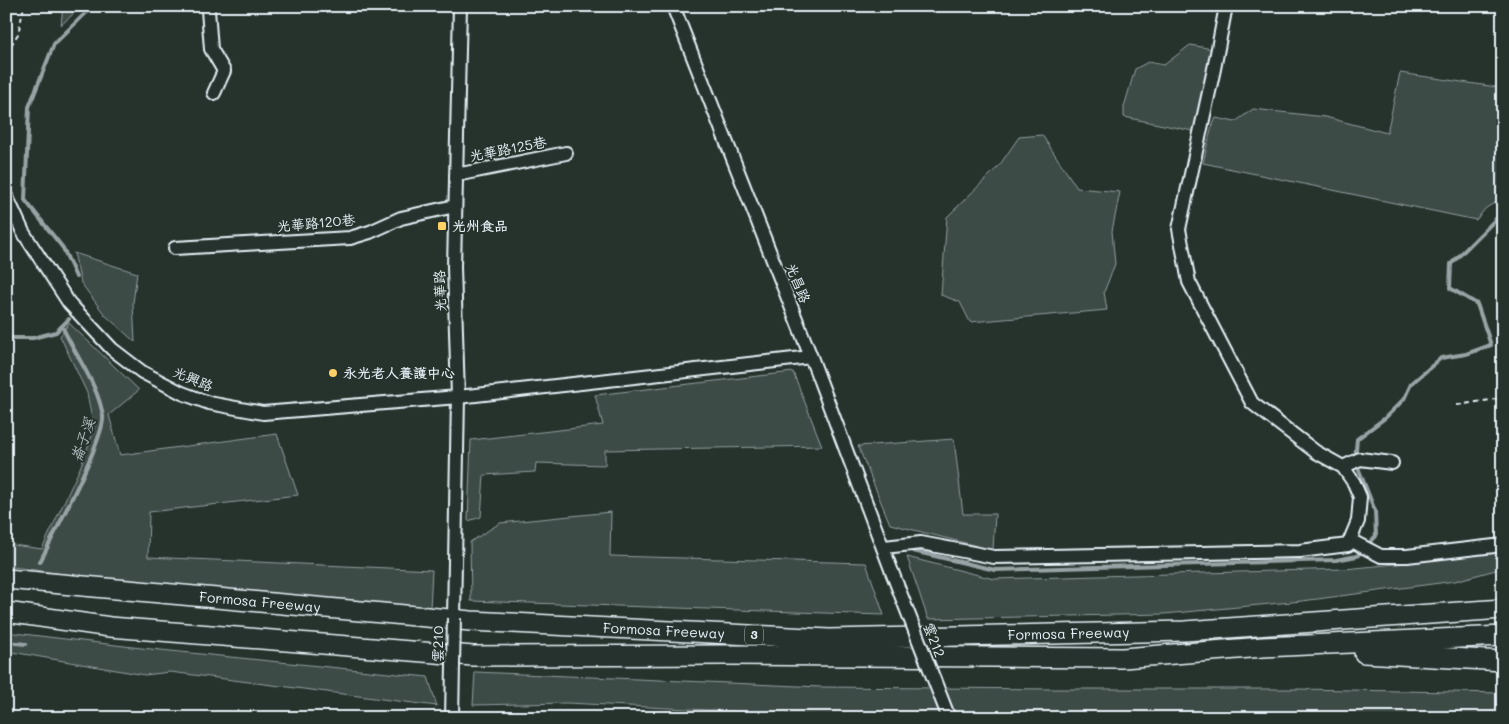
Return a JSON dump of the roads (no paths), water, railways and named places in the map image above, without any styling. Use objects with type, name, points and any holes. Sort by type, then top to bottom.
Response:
[{"type":"highway","name":"Formosa Freeway","points":[[6,579],[471,621],[829,639],[1185,631],[1503,609]]},
{"type":"highway","name":"Formosa Freeway","points":[[6,612],[110,627],[473,656],[726,655],[1123,658],[1263,647],[1503,636]]},
{"type":"highway","points":[[1263,647],[1503,661]]},
{"type":"street","points":[[209,6],[211,49],[224,71],[214,93]]},
{"type":"street","name":"光華路","points":[[454,575],[458,396],[454,266],[460,6]]},
{"type":"street","name":"光昌路","points":[[672,6],[811,357],[892,572]]},
{"type":"street","points":[[884,547],[921,543],[994,557],[1300,550],[1348,545],[1358,521],[1360,496],[1354,483],[1343,467],[1316,452],[1252,403],[1189,282],[1179,229],[1226,6]]},
{"type":"street","name":"光華路125巷","points":[[456,174],[566,153]]},
{"type":"street","name":"光興路","points":[[6,195],[23,232],[69,303],[112,349],[142,372],[208,404],[263,413],[458,396],[811,357]]},
{"type":"street","name":"光華路120巷","points":[[175,248],[350,238],[370,232],[401,218],[455,206]]},
{"type":"street","points":[[1343,467],[1360,459],[1392,463]]},
{"type":"street","points":[[1350,540],[1381,556],[1407,556],[1503,545]]},
{"type":"street","name":"雲212","points":[[892,572],[949,718]]},
{"type":"street","name":"雲210","points":[[452,716],[454,575]]},
{"type":"waterway","points":[[76,277],[63,248],[25,200],[29,107],[54,44],[93,6]]},
{"type":"waterway","points":[[913,551],[995,570],[1336,560],[1357,556],[1376,536],[1375,511],[1355,460],[1357,439],[1385,418],[1404,399],[1411,384],[1441,358],[1466,354],[1491,345],[1477,304],[1450,288],[1451,264],[1503,212]]},
{"type":"waterway","name":"崙子溪","points":[[6,338],[33,338],[56,332],[69,319]]},
{"type":"waterway","name":"崙子溪","points":[[40,562],[88,465],[102,427],[103,416],[96,393],[62,326]]},
{"type":"waterway","name":"崙子溪","points":[[6,642],[26,644]]},
{"type":"place","name":"光州食品","points":[[442,226]]},
{"type":"place","name":"永光老人養護中心","points":[[333,373]]}]
